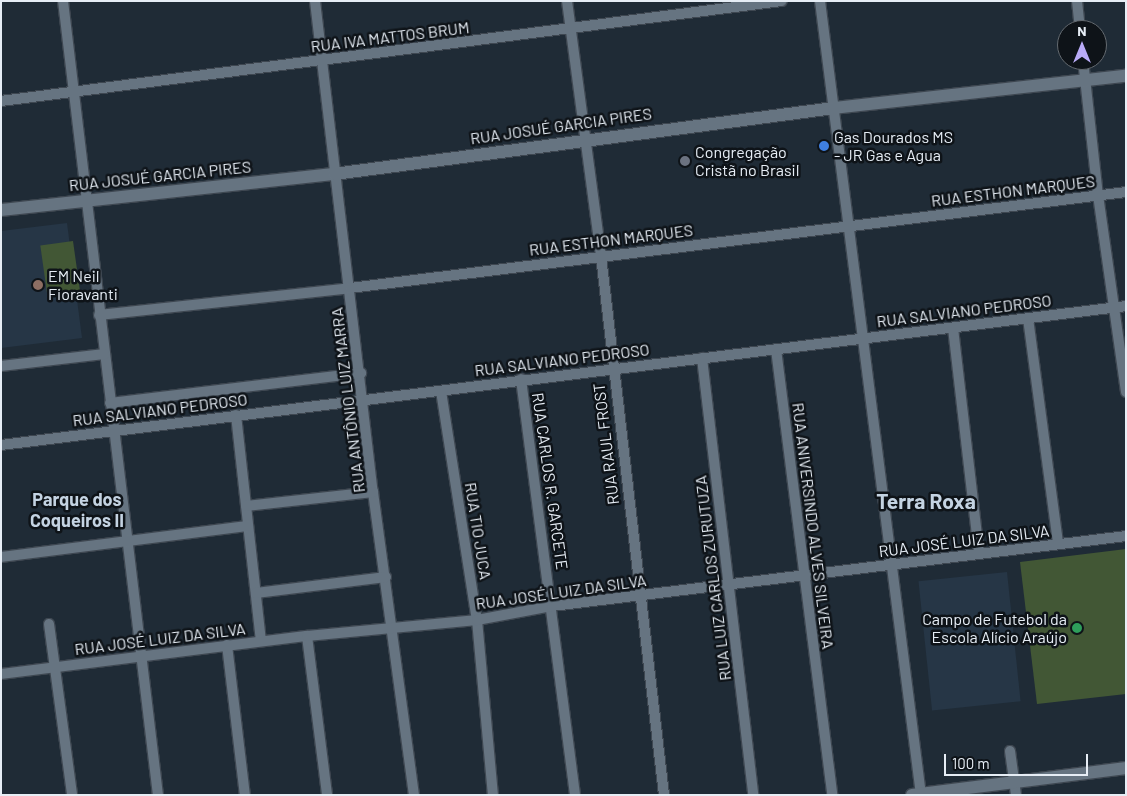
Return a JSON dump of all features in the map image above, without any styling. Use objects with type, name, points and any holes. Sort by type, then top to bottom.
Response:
[{"type":"street","points":[[62,1],[158,795]]},
{"type":"street","name":"RUA ANTÔNIO LUIZ MARRA","points":[[315,1],[334,174],[414,795]]},
{"type":"street","name":"RUA RAUL FROST","points":[[567,1],[601,256],[612,369],[664,795]]},
{"type":"street","name":"RUA IVA MATTOS BRUM","points":[[1,101],[782,1]]},
{"type":"street","points":[[820,1],[918,794],[1015,788],[1126,768]]},
{"type":"street","points":[[1077,1],[1079,20]]},
{"type":"street","points":[[1084,70],[1098,195],[1121,307],[1126,392]]},
{"type":"street","name":"RUA JOSUÉ GARCIA PIRES","points":[[1,210],[86,199],[334,174],[584,139],[834,108],[1126,76]]},
{"type":"street","name":"RUA ESTHON MARQUES","points":[[99,315],[350,288],[601,256],[848,228],[1126,192]]},
{"type":"street","name":"RUA SALVIANO PEDROSO","points":[[1,445],[441,391],[521,379],[1121,307]]},
{"type":"street","points":[[1028,318],[1058,544]]},
{"type":"street","points":[[953,328],[979,554]]},
{"type":"street","name":"RUA ANIVERSINDO ALVES SILVEIRA","points":[[776,349],[832,795]]},
{"type":"street","points":[[1,366],[104,354]]},
{"type":"street","name":"RUA LUIZ CARLOS ZURUTUZA","points":[[702,358],[753,795]]},
{"type":"street","points":[[110,403],[361,373]]},
{"type":"street","name":"RUA CARLOS R. GARCETE","points":[[521,379],[552,606],[574,795]]},
{"type":"street","name":"RUA TIO JUCA","points":[[441,391],[477,620],[493,795]]},
{"type":"street","points":[[236,415],[261,641]]},
{"type":"street","points":[[246,506],[374,492]]},
{"type":"street","points":[[1,557],[248,526]]},
{"type":"street","name":"RUA JOSÉ LUIZ DA SILVA","points":[[1,674],[261,641],[477,620],[552,606],[1126,536]]},
{"type":"street","points":[[256,593],[386,577]]},
{"type":"street","points":[[49,624],[72,795]]},
{"type":"street","points":[[307,636],[327,795]]},
{"type":"street","points":[[228,645],[245,795]]},
{"type":"street","points":[[1010,751],[1015,788]]},
{"type":"shaded area","name":"EM Neil Fioravanti","points":[[67,223],[82,338],[1,348],[1,231]]},
{"type":"shaded area","points":[[1007,572],[1021,701],[932,711],[918,581]]},
{"type":"green space","points":[[73,241],[80,292],[48,297],[40,246]]},
{"type":"green space","name":"Campo de Futebol da Escola Alício Araújo","points":[[1126,549],[1126,694],[1037,704],[1020,562]]},
{"type":"place","name":"Gas Dourados MS - JR Gas e Agua","points":[[824,146]]},
{"type":"place","name":"Congregação Cristã no Brasil","points":[[685,161]]},
{"type":"place","name":"EM Neil Fioravanti","points":[[38,285]]},
{"type":"place","name":"Campo de Futebol da Escola Alício Araújo","points":[[1077,628]]},
{"type":"district","name":"Terra Roxa","points":[[926,501]]},
{"type":"district","name":"Parque dos Coqueiros II","points":[[77,510]]}]
